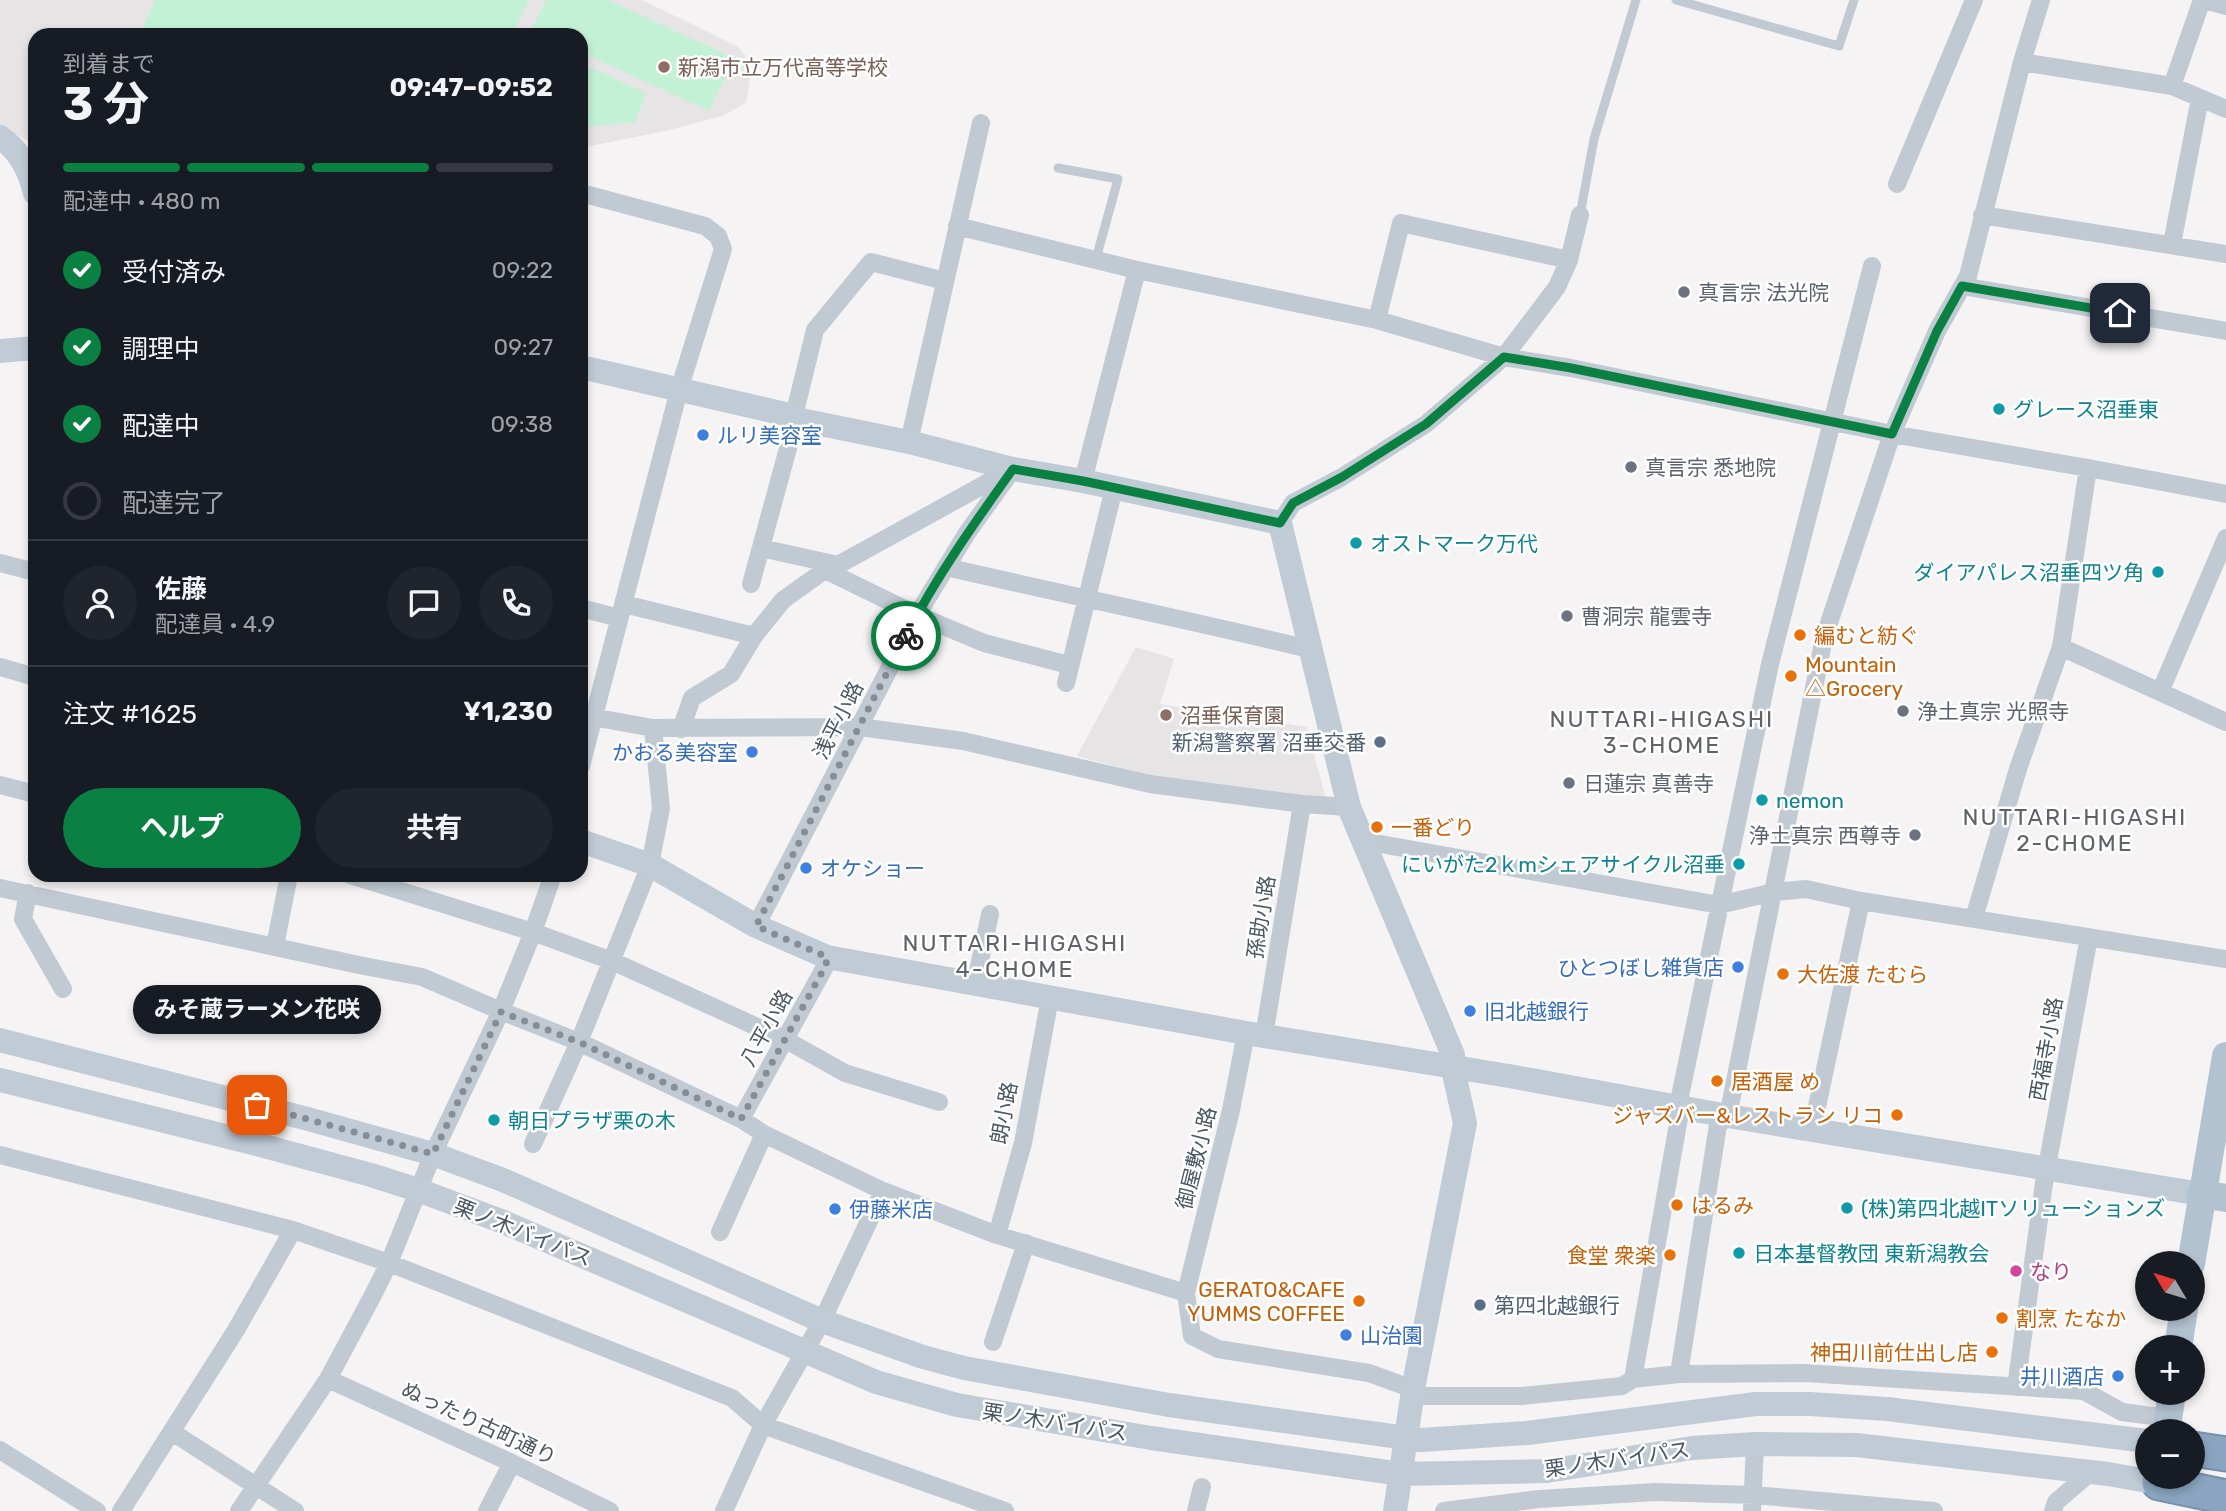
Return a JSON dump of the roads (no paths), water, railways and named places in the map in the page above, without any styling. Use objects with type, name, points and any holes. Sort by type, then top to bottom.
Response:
[{"type":"highway","points":[[2158,1490],[2226,1497]]},
{"type":"main road","points":[[0,137],[12,145],[28,170]]},
{"type":"main road","points":[[0,351],[28,349]]},
{"type":"main road","points":[[588,369],[909,442],[1013,469],[1083,481],[1280,523],[1349,807],[1453,1055],[1453,1069],[1465,1123],[1413,1393],[1395,1511]]},
{"type":"main road","points":[[588,843],[650,864],[756,926],[827,957],[1453,1069],[2214,1196]]},
{"type":"main road","name":"栗ノ木バイパス","points":[[0,1040],[320,1122],[433,1154],[503,1180],[822,1321],[964,1368],[1169,1405],[1421,1440],[1527,1433],[1756,1404],[1887,1409],[2135,1440]]},
{"type":"main road","points":[[2195,1251],[2214,1196],[2226,1056]]},
{"type":"main road","name":"栗ノ木バイパス","points":[[0,1080],[249,1142],[418,1190],[501,1221],[876,1382],[957,1405],[1152,1438],[1401,1474],[1546,1471],[1692,1448],[1755,1444],[1856,1445],[2091,1472],[2158,1490]]},
{"type":"street","points":[[1897,184],[1974,0]]},
{"type":"street","points":[[1679,1374],[1718,1125],[1728,1116],[1824,638],[1892,434],[1937,331],[1968,276],[2022,62],[2041,0]]},
{"type":"street","points":[[2172,86],[2203,0],[2226,6]]},
{"type":"street","points":[[2022,62],[2172,86],[2226,109]]},
{"type":"street","points":[[2172,244],[2200,98]]},
{"type":"street","points":[[909,442],[981,123]]},
{"type":"street","points":[[588,195],[705,226],[718,236],[723,249],[679,390],[621,611],[588,714]]},
{"type":"street","points":[[1280,523],[1293,503],[1342,477],[1426,424],[1504,357],[1557,286],[1569,260],[1580,215]]},
{"type":"street","points":[[1982,215],[2226,254]]},
{"type":"street","points":[[1377,320],[1401,223],[1569,260]]},
{"type":"street","points":[[957,226],[1137,270],[1377,320],[1504,357],[1571,368],[1833,423],[2226,494]]},
{"type":"street","points":[[751,584],[795,418],[815,330],[871,262],[945,281]]},
{"type":"street","points":[[1633,1379],[1679,1118],[1678,1106],[1770,664],[1872,266]]},
{"type":"street","points":[[1083,481],[1137,270]]},
{"type":"street","points":[[1962,286],[2226,331]]},
{"type":"street","points":[[1974,918],[2018,769],[2061,647],[2088,468]]},
{"type":"street","points":[[681,729],[692,698],[731,674],[754,636],[783,600],[831,568],[1013,469]]},
{"type":"street","name":"浅平小路","points":[[756,926],[917,615],[967,533],[1013,469]]},
{"type":"street","points":[[1066,683],[1114,488]]},
{"type":"street","points":[[2160,692],[2226,538]]},
{"type":"street","points":[[761,548],[831,568],[917,615],[984,643],[1069,665]]},
{"type":"street","points":[[0,563],[28,570]]},
{"type":"street","points":[[946,567],[1310,649]]},
{"type":"street","points":[[588,609],[621,611],[754,636]]},
{"type":"street","points":[[2061,647],[2226,722]]},
{"type":"street","points":[[0,667],[28,675]]},
{"type":"street","points":[[588,717],[653,729],[860,727],[962,741],[1150,784],[1302,804],[1349,807]]},
{"type":"street","points":[[533,1144],[579,1042],[650,864],[661,808],[653,729]]},
{"type":"street","points":[[0,785],[28,792]]},
{"type":"street","name":"孫助小路","points":[[1270,1037],[1265,1030],[1302,804]]},
{"type":"street","points":[[1364,841],[1719,905],[1774,892],[1806,889],[1861,901],[2226,959]]},
{"type":"street","points":[[275,946],[288,882]]},
{"type":"street","points":[[372,882],[533,932],[612,961],[786,1040],[845,1073],[939,1102]]},
{"type":"street","points":[[239,1511],[328,1379],[388,1263],[433,1154],[501,1012],[551,882]]},
{"type":"street","points":[[0,888],[422,977],[501,1012],[579,1042],[741,1119],[883,1191],[997,1235],[1186,1293],[1192,1336],[1219,1349],[1369,1373],[1413,1393],[1522,1396],[1622,1387],[1633,1379],[1679,1374],[1805,1373],[2084,1391],[2122,1412],[2169,1414]]},
{"type":"street","points":[[28,893],[23,919],[63,989]]},
{"type":"street","points":[[1812,1130],[1861,901]]},
{"type":"street","points":[[979,984],[977,975],[990,914]]},
{"type":"street","name":"西福寺小路","points":[[2016,1387],[2045,1183],[2089,937]]},
{"type":"street","name":"八平小路","points":[[741,1119],[826,965],[827,957]]},
{"type":"street","name":"朗小路","points":[[997,1235],[1023,1143],[1050,998]]},
{"type":"street","name":"御屋敷小路","points":[[1186,1293],[1231,1110],[1246,1033]]},
{"type":"street","points":[[720,1232],[764,1133]]},
{"type":"street","points":[[0,1155],[293,1230],[388,1263],[732,1398],[764,1425],[997,1510]]},
{"type":"street","points":[[724,1511],[764,1425],[822,1321],[883,1191]]},
{"type":"street","points":[[121,1511],[236,1330],[293,1230]]},
{"type":"street","points":[[993,1342],[1026,1243]]},
{"type":"street","name":"ぬったり古町通り","points":[[328,1379],[610,1511]]},
{"type":"street","points":[[172,1432],[295,1511]]},
{"type":"street","points":[[1753,1503],[1755,1444]]},
{"type":"street","points":[[0,1450],[97,1511]]},
{"type":"street","points":[[487,1511],[512,1463]]},
{"type":"street","points":[[2053,1511],[2056,1502],[2091,1472]]},
{"type":"street","points":[[1196,1511],[1202,1487]]},
{"type":"street","points":[[1652,1511],[1655,1492]]},
{"type":"street","points":[[1444,1511],[1539,1499],[1655,1492],[1753,1503],[1934,1511]]},
{"type":"lane","points":[[1580,215],[1594,138],[1636,0]]},
{"type":"lane","points":[[1676,0],[1839,46],[1854,0]]},
{"type":"lane","points":[[1058,168],[1118,179],[1096,259]]},
{"type":"place","name":"新潟市立万代高等学校","points":[[664,67]]},
{"type":"place","name":"真言宗 法光院","points":[[1684,292]]},
{"type":"place","name":"グレース沼垂東","points":[[1999,409]]},
{"type":"place","name":"ルリ美容室","points":[[703,435]]},
{"type":"place","name":"真言宗 悉地院","points":[[1631,467]]},
{"type":"place","name":"オストマーク万代","points":[[1356,543]]},
{"type":"place","name":"ダイアパレス沼垂四ツ角","points":[[2158,572]]},
{"type":"place","name":"曹洞宗 龍雲寺","points":[[1567,616]]},
{"type":"place","name":"編むと紡ぐ","points":[[1800,635]]},
{"type":"place","name":"Mountain △Grocery","points":[[1791,676]]},
{"type":"place","name":"浄土真宗 光照寺","points":[[1903,711]]},
{"type":"place","name":"沼垂保育園","points":[[1166,715]]},
{"type":"place","name":"新潟警察署 沼垂交番","points":[[1380,742]]},
{"type":"place","name":"かおる美容室","points":[[752,752]]},
{"type":"place","name":"日蓮宗 真善寺","points":[[1569,783]]},
{"type":"place","name":"nemon","points":[[1762,800]]},
{"type":"place","name":"一番どり","points":[[1377,827]]},
{"type":"place","name":"浄土真宗 西尊寺","points":[[1915,835]]},
{"type":"place","name":"にいがた2ｋmシェアサイクル沼垂","points":[[1739,864]]},
{"type":"place","name":"オケショー","points":[[806,868]]},
{"type":"place","name":"ひとつぼし雑貨店","points":[[1738,967]]},
{"type":"place","name":"大佐渡 たむら","points":[[1783,974]]},
{"type":"place","name":"旧北越銀行","points":[[1470,1011]]},
{"type":"place","name":"居酒屋 め","points":[[1717,1081]]},
{"type":"place","name":"みそ蔵ラーメン花咲","points":[[257,1105]]},
{"type":"place","name":"ジャズバー&レストラン リコ","points":[[1897,1115]]},
{"type":"place","name":"朝日プラザ栗の木","points":[[494,1120]]},
{"type":"place","name":"はるみ","points":[[1677,1205]]},
{"type":"place","name":"(株)第四北越ITソリューションズ","points":[[1847,1208]]},
{"type":"place","name":"伊藤米店","points":[[835,1209]]},
{"type":"place","name":"日本基督教団 東新潟教会","points":[[1739,1253]]},
{"type":"place","name":"食堂 衆楽","points":[[1670,1255]]},
{"type":"place","name":"なり","points":[[2016,1271]]},
{"type":"place","name":"GERATO&CAFE YUMMS COFFEE","points":[[1359,1301]]},
{"type":"place","name":"第四北越銀行","points":[[1480,1305]]},
{"type":"place","name":"割烹 たなか","points":[[2002,1318]]},
{"type":"place","name":"山治園","points":[[1346,1335]]},
{"type":"place","name":"神田川前仕出し店","points":[[1992,1352]]},
{"type":"place","name":"井川酒店","points":[[2118,1376]]},
{"type":"district","name":"NUTTARI-HIGASHI 3-CHOME","points":[[1662,732]]},
{"type":"district","name":"NUTTARI-HIGASHI 2-CHOME","points":[[2075,830]]},
{"type":"district","name":"NUTTARI-HIGASHI 4-CHOME","points":[[1015,956]]}]
